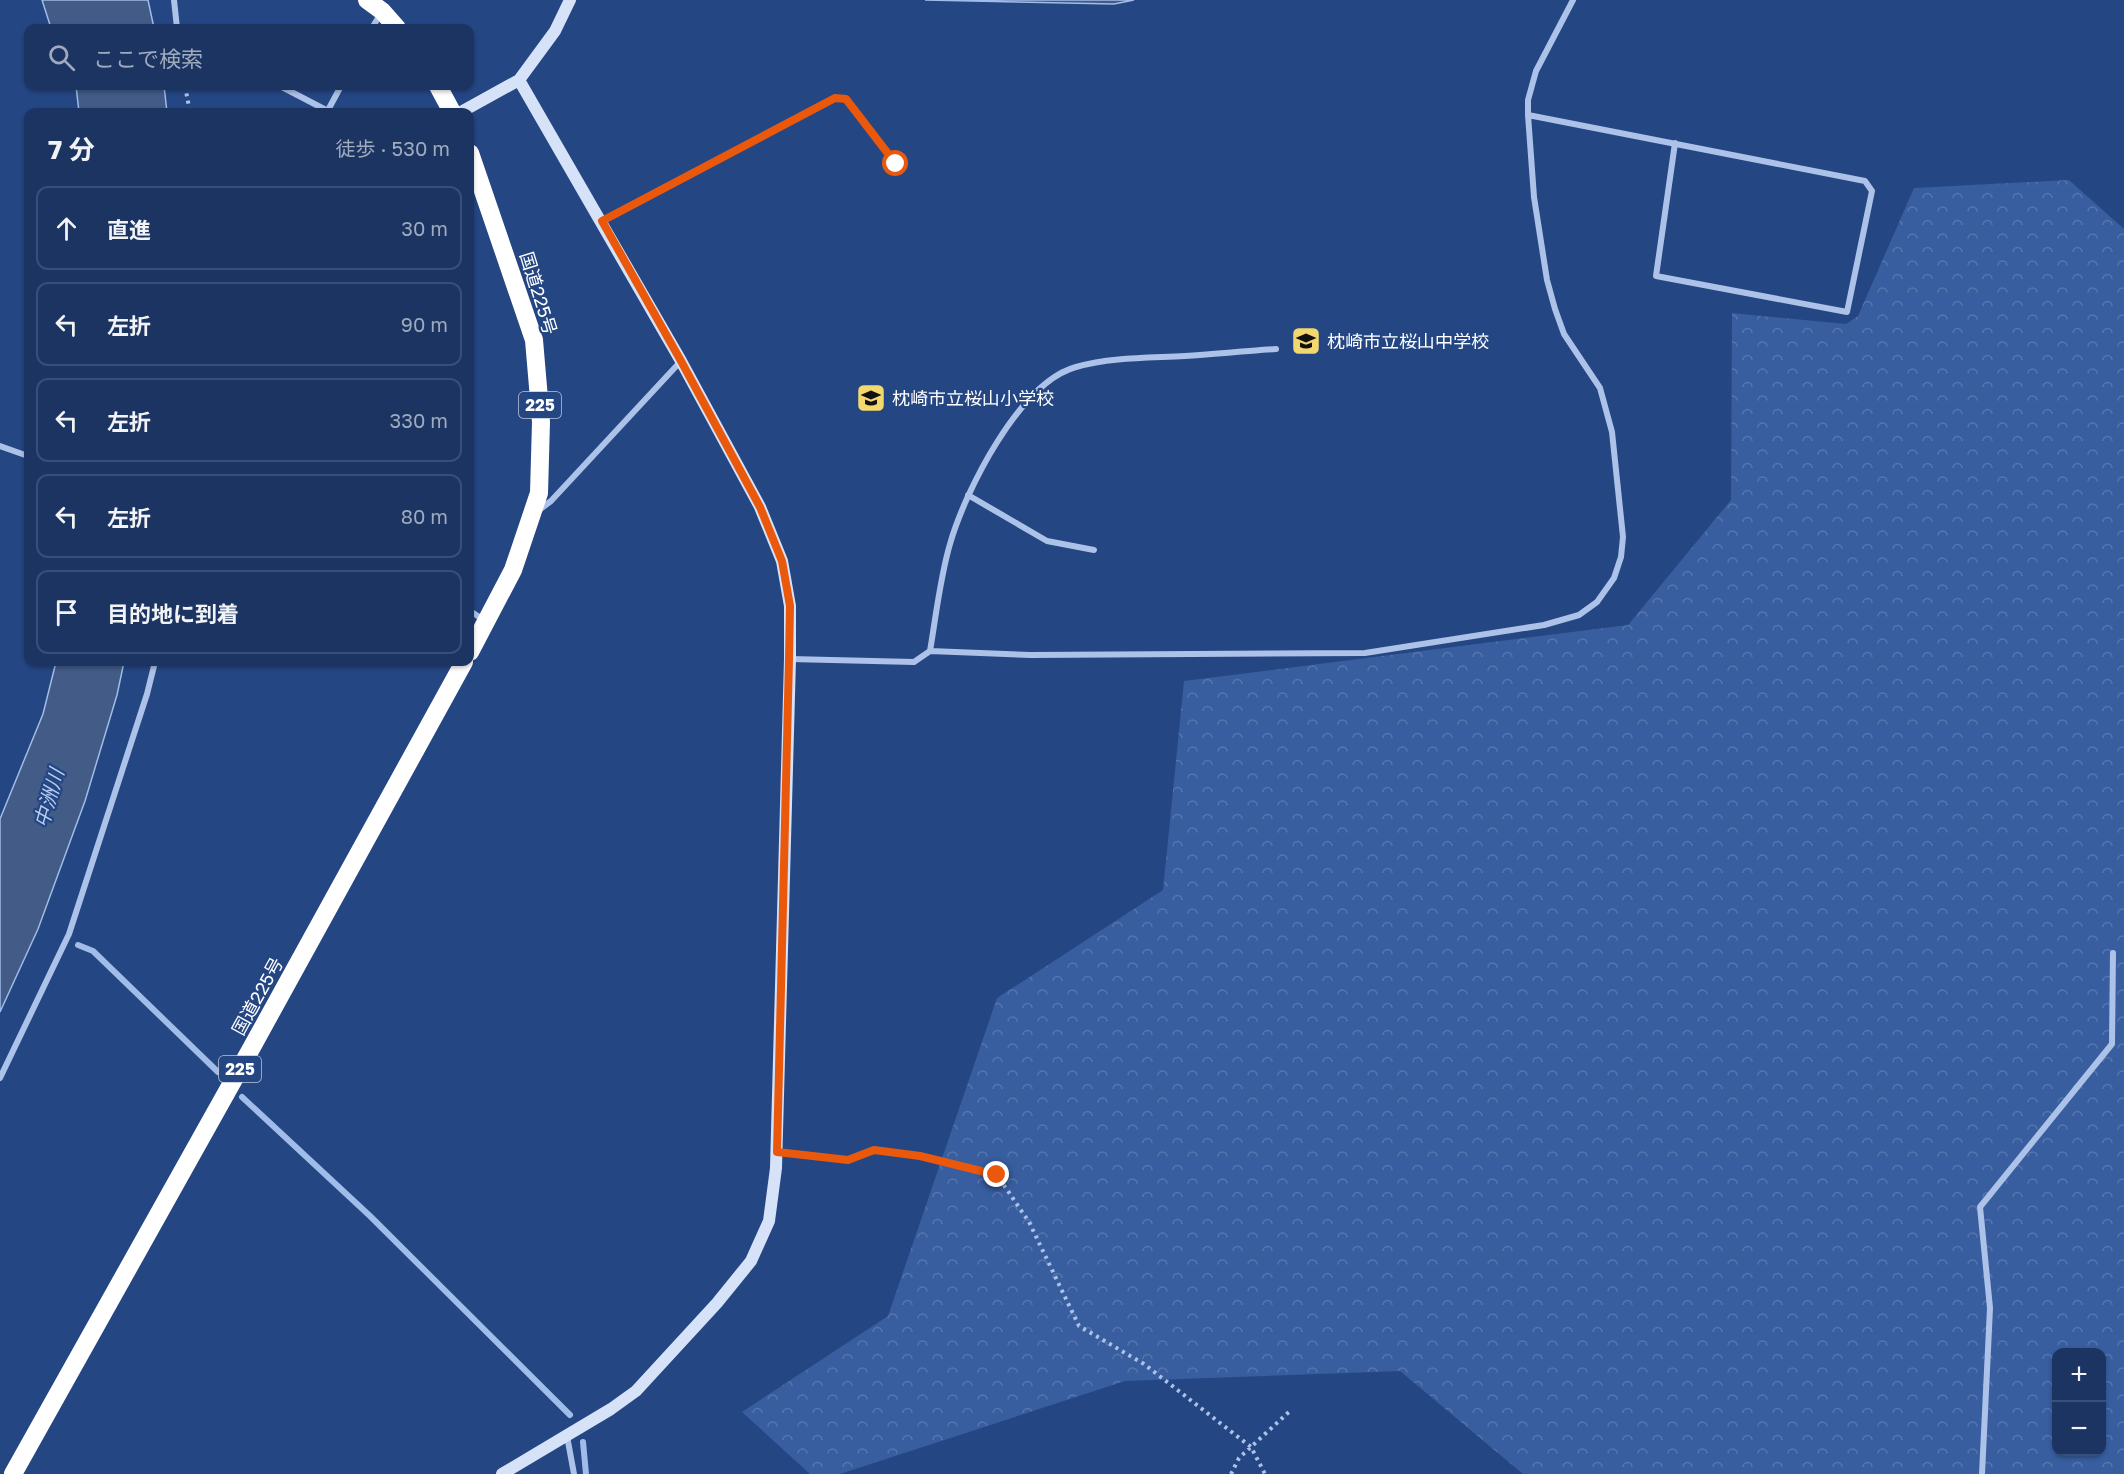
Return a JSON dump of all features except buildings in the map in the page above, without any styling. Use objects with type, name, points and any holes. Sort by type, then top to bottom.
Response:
[{"type":"highway","points":[[374,6],[393,24]]},
{"type":"highway","points":[[440,90],[450,108]]},
{"type":"highway","name":"国道225号","points":[[474,165],[534,340],[541,422],[539,493],[513,570],[474,644]]},
{"type":"highway","name":"国道225号","points":[[13,1474],[463,666]]},
{"type":"street","points":[[174,0],[177,24]]},
{"type":"street","points":[[468,108],[519,80],[555,32],[570,0]]},
{"type":"street","points":[[789,659],[914,662],[930,651],[1031,655],[1365,653],[1544,625],[1579,615],[1597,602],[1614,578],[1621,557],[1623,537],[1612,432],[1600,388],[1564,334],[1547,280],[1534,196],[1528,115],[1528,100],[1536,71],[1573,0]]},
{"type":"street","points":[[372,24],[374,6]]},
{"type":"street","points":[[502,1474],[611,1409],[636,1391],[717,1304],[751,1261],[769,1221],[777,1152],[790,606],[782,561],[760,507],[602,221],[519,80]]},
{"type":"street","points":[[287,90],[320,108]]},
{"type":"street","points":[[329,108],[339,90]]},
{"type":"street","points":[[1528,115],[1675,143],[1865,181],[1872,191],[1847,312],[1656,276],[1675,143]]},
{"type":"street","points":[[930,651],[950,543],[968,495],[999,439],[1039,388],[1054,377],[1075,367],[1138,357],[1276,349]]},
{"type":"street","points":[[531,516],[551,501],[681,361]]},
{"type":"street","points":[[0,446],[24,455]]},
{"type":"street","points":[[968,495],[1047,541],[1094,550]]},
{"type":"street","points":[[474,614],[486,621]]},
{"type":"street","points":[[0,1078],[69,934],[154,666]]},
{"type":"street","points":[[1983,1474],[1990,1308],[1980,1207],[2112,1044],[2113,953]]},
{"type":"street","points":[[567,1435],[574,1474]]},
{"type":"path","points":[[186,90],[188,108]]},
{"type":"path","points":[[602,221],[835,98],[846,99],[896,164]]},
{"type":"path","points":[[777,1152],[848,1160],[874,1150],[920,1156],[997,1175],[1029,1222],[1079,1326],[1144,1364],[1251,1447],[1265,1474]]},
{"type":"path","points":[[1231,1474],[1239,1458],[1291,1410]]},
{"type":"green space","points":[[2069,180],[2124,229],[2124,1474],[1523,1474],[1400,1371],[1125,1381],[840,1474],[810,1474],[742,1412],[888,1316],[997,998],[1163,890],[1184,681],[1628,625],[1731,500],[1732,313],[1846,324],[1858,316],[1914,188]]},
{"type":"water","points":[[42,0],[148,0],[153,24],[50,24]]},
{"type":"water","points":[[925,0],[1134,0],[1114,4]]},
{"type":"water","points":[[76,90],[164,90],[167,108],[79,108]]},
{"type":"water","name":"中洲川","points":[[55,666],[123,666],[117,695],[85,801],[38,929],[0,1012],[0,819],[43,714]]},
{"type":"waterway","points":[[78,945],[93,951],[218,1072]]},
{"type":"waterway","points":[[242,1097],[370,1216],[570,1415]]},
{"type":"waterway","points":[[583,1442],[586,1474]]},
{"type":"place","name":"枕崎市立桜山中学校","points":[[1306,341]]},
{"type":"place","name":"枕崎市立桜山小学校","points":[[871,398]]},
{"type":"route","points":[[896,164],[846,99],[835,98],[602,221],[760,507],[782,561],[790,606],[777,1152],[848,1160],[874,1150],[920,1156],[997,1175]]}]
